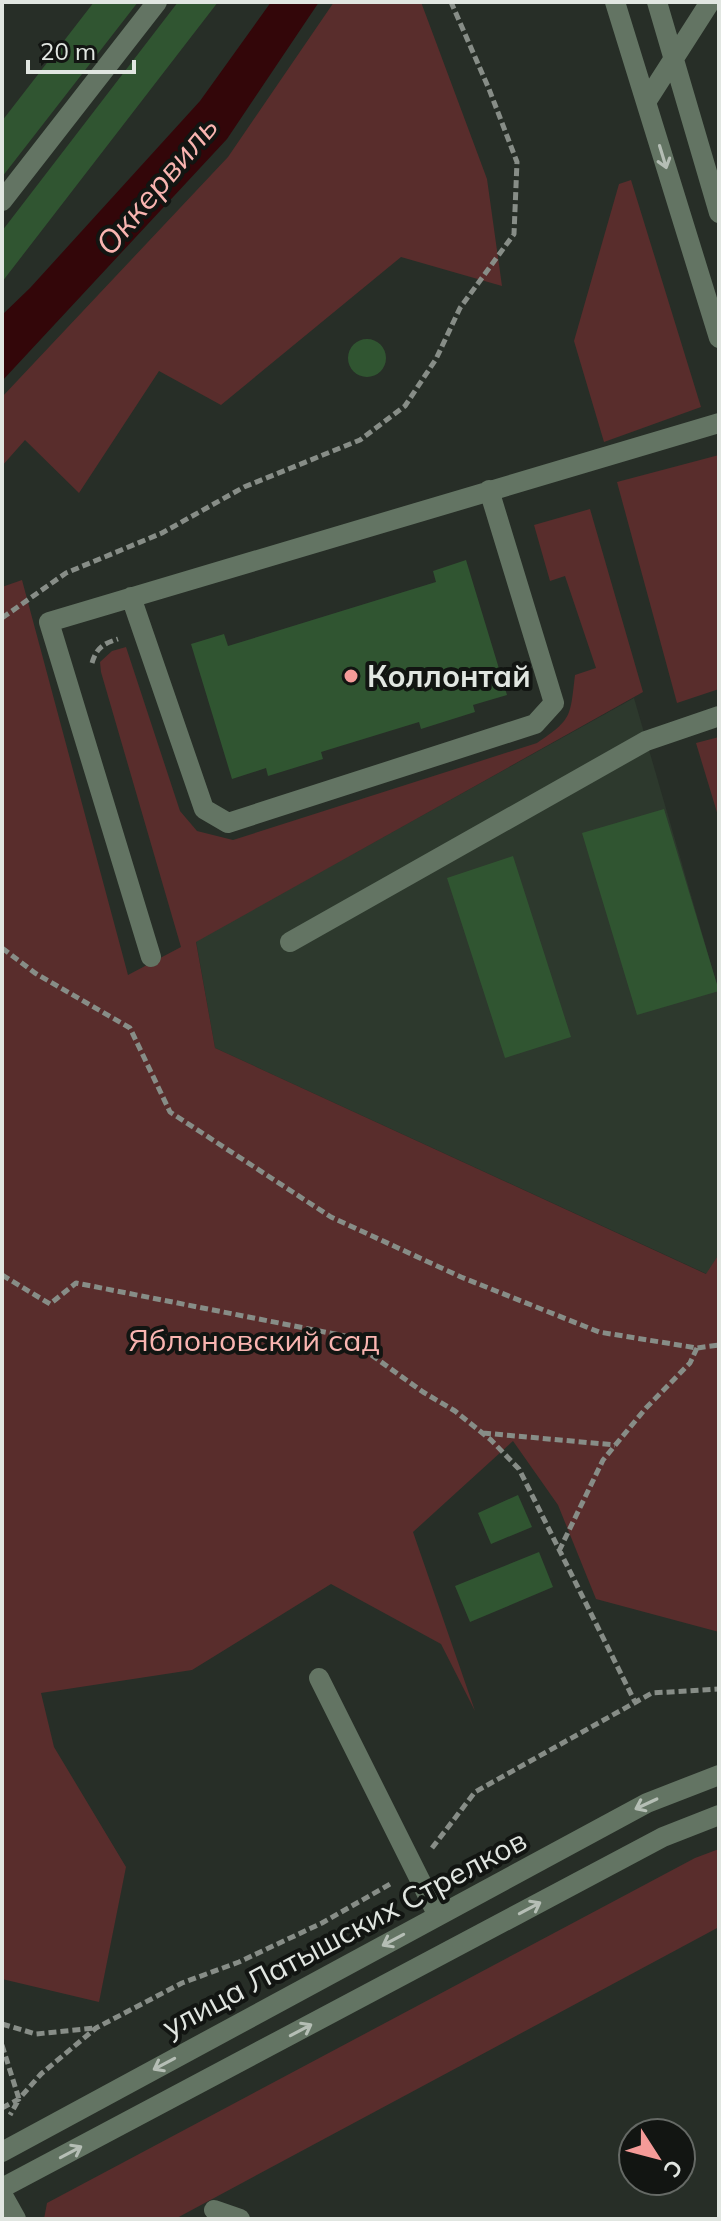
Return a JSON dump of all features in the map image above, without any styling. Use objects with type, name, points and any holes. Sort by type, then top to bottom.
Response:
[{"type":"street","points":[[2,201],[157,2]]},
{"type":"street","points":[[615,2],[719,338]]},
{"type":"street","points":[[657,2],[719,213]]},
{"type":"street","points":[[646,102],[710,2]]},
{"type":"street","points":[[151,957],[49,622],[719,423]]},
{"type":"street","points":[[131,597],[204,809],[228,823],[535,724],[554,703],[489,490]]},
{"type":"street","points":[[290,942],[646,741],[719,716]]},
{"type":"street","points":[[319,1678],[438,1916]]},
{"type":"street","name":"улица Латышских Стрелков","points":[[2,2152],[647,1803],[719,1775]]},
{"type":"street","points":[[16,2219],[2,2191],[663,1837],[719,1815]]},
{"type":"street","points":[[214,2210],[240,2219]]},
{"type":"path","points":[[2,618],[66,573],[162,533],[244,487],[360,440],[405,406],[436,359],[460,308],[514,234],[517,162],[451,2]]},
{"type":"path","points":[[2,948],[35,973],[130,1028],[170,1112],[331,1217],[461,1277],[599,1332],[697,1348],[719,1345]]},
{"type":"path","points":[[2,1275],[50,1304],[76,1283],[345,1336],[482,1433],[519,1469],[635,1702]]},
{"type":"path","points":[[559,1552],[603,1460],[646,1408],[690,1363],[697,1348]]},
{"type":"path","points":[[482,1433],[615,1445]]},
{"type":"path","points":[[8,2120],[19,2099],[41,2074],[96,2028],[182,1983],[239,1962],[322,1923],[415,1870],[475,1792],[652,1693],[719,1689]]},
{"type":"path","points":[[2,2024],[36,2034],[96,2028]]},
{"type":"path","points":[[2,2045],[19,2099]]},
{"type":"path","points":[[2,2108],[19,2099]]},
{"type":"shaded area","points":[[634,698],[719,992],[719,1254],[707,1274],[215,1048],[196,941]]},
{"type":"green space","points":[[334,2],[421,2],[487,179],[502,286],[401,257],[221,405],[159,371],[79,493],[25,440],[2,466],[2,397],[228,157]]},
{"type":"green space","points":[[631,180],[701,407],[604,442],[574,341],[619,184]]},
{"type":"green space","points":[[719,455],[719,689],[677,703],[617,482]]},
{"type":"green space","name":"Яблоновский сад","points":[[590,509],[643,692],[196,942],[215,1048],[706,1274],[719,1254],[719,1632],[596,1599],[558,1505],[513,1441],[413,1532],[475,1711],[441,1644],[331,1584],[192,1670],[41,1693],[54,1747],[126,1867],[99,2002],[2,1979],[2,587],[22,580],[128,975],[181,947],[100,662],[112,651],[126,647],[180,811],[197,831],[233,840],[537,743],[564,722],[570,708],[575,675],[596,668],[565,576],[550,581],[534,525]]},
{"type":"green space","points":[[719,737],[719,819],[696,743]]},
{"type":"green space","points":[[719,1849],[719,1927],[175,2219],[44,2219],[47,2203],[695,1858]]},
{"type":"water","name":"Оккервиль","points":[[271,2],[319,2],[227,139],[2,381],[2,315],[200,101]]},
{"type":"building","points":[[94,2],[138,2],[2,177],[2,121]]},
{"type":"building","points":[[178,2],[218,2],[2,282],[2,231]]},
{"type":"building","points":[[367,339],[380,345],[386,358],[380,371],[367,377],[354,371],[348,358],[354,345]]},
{"type":"building","name":"Коллонтай","points":[[466,560],[507,695],[473,705],[475,712],[421,729],[419,722],[321,752],[323,759],[268,776],[266,768],[232,779],[191,644],[224,634],[228,646],[436,582],[433,571]]},
{"type":"building","points":[[664,809],[719,991],[637,1015],[582,833]]},
{"type":"building","points":[[513,856],[571,1037],[505,1058],[447,878]]},
{"type":"building","points":[[518,1495],[532,1527],[491,1544],[478,1513]]},
{"type":"building","points":[[539,1552],[553,1587],[470,1622],[455,1586]]},
{"type":"place","name":"Коллонтай","points":[[351,676]]}]
